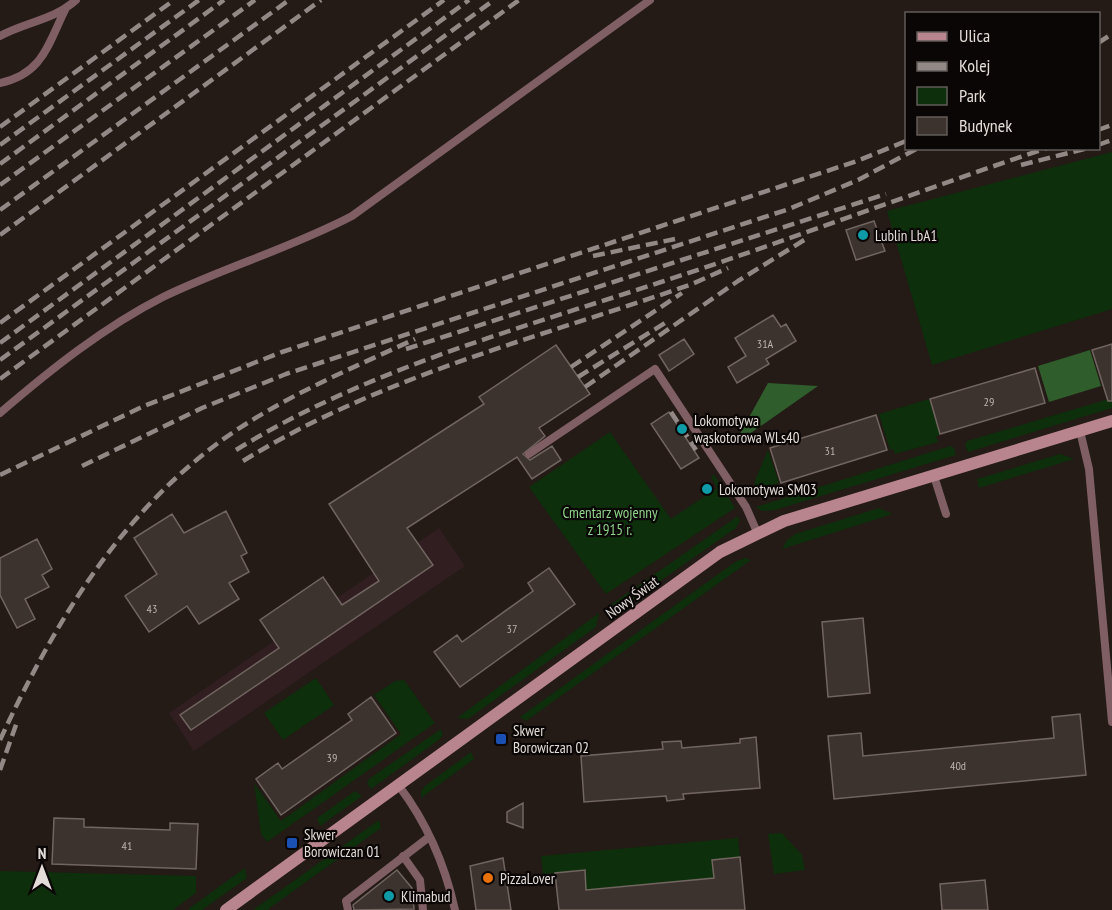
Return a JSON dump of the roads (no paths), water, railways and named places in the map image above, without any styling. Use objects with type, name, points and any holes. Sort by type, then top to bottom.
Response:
[{"type":"street","name":"Nowy Świat","points":[[226,910],[720,552],[757,532],[784,521],[1112,421]]},
{"type":"lane","points":[[0,36],[17,27],[65,10],[76,0]]},
{"type":"lane","points":[[0,413],[116,323],[165,297],[312,237],[352,216],[650,0]]},
{"type":"lane","points":[[0,83],[25,74],[46,53],[65,10]]},
{"type":"lane","points":[[529,454],[656,369],[746,507],[757,532]]},
{"type":"lane","points":[[1080,431],[1089,469],[1112,722]]},
{"type":"lane","points":[[934,476],[946,514]]},
{"type":"lane","points":[[399,786],[415,807],[447,874],[455,910]]},
{"type":"lane","points":[[348,910],[346,901],[429,837]]},
{"type":"lane","points":[[403,856],[420,880],[423,910]]},
{"type":"railway","points":[[0,127],[174,0]]},
{"type":"railway","points":[[0,145],[199,0]]},
{"type":"railway","points":[[0,164],[224,0]]},
{"type":"railway","points":[[0,185],[255,0]]},
{"type":"railway","points":[[0,210],[289,0]]},
{"type":"railway","points":[[0,235],[321,0]]},
{"type":"railway","points":[[0,323],[444,0]]},
{"type":"railway","points":[[0,343],[469,0]]},
{"type":"railway","points":[[0,360],[494,0]]},
{"type":"railway","points":[[0,379],[519,0]]},
{"type":"railway","points":[[1100,42],[1112,34]]},
{"type":"railway","points":[[1100,129],[1112,125]]},
{"type":"railway","points":[[1100,144],[1112,140]]},
{"type":"railway","points":[[0,475],[144,406],[282,352],[857,161],[905,141]]},
{"type":"railway","points":[[82,466],[202,408],[286,374],[789,209],[858,180],[914,150]]},
{"type":"railway","points":[[236,450],[286,421],[337,396],[443,354],[709,266],[1041,150]]},
{"type":"railway","points":[[1021,165],[1080,150]]},
{"type":"railway","points":[[406,349],[886,194]]},
{"type":"railway","points":[[585,387],[738,281],[809,237]]},
{"type":"railway","points":[[593,256],[675,239]]},
{"type":"railway","points":[[243,461],[295,431],[406,382],[463,360],[692,284],[728,268]]},
{"type":"railway","points":[[571,367],[682,293]]},
{"type":"railway","points":[[578,377],[665,323]]},
{"type":"railway","points":[[0,740],[65,616],[118,540],[148,505],[182,473],[241,427],[314,386],[415,339]]},
{"type":"railway","points":[[671,412],[696,450]]},
{"type":"railway","points":[[0,770],[17,722]]},
{"type":"place","name":"Lublin LbA1","points":[[863,235]]},
{"type":"place","name":"Lokomotywa wąskotorowa WLs40","points":[[682,429]]},
{"type":"place","name":"Lokomotywa SM03","points":[[707,489]]},
{"type":"place","name":"Skwer Borowiczan 02","points":[[501,739]]},
{"type":"place","name":"Skwer Borowiczan 01","points":[[292,843]]},
{"type":"place","name":"PizzaLover","points":[[488,878]]},
{"type":"place","name":"Klimabud","points":[[389,896]]},
{"type":"park label","name":"Cmentarz wojenny z 1915 r.","points":[[610,520]]}]
